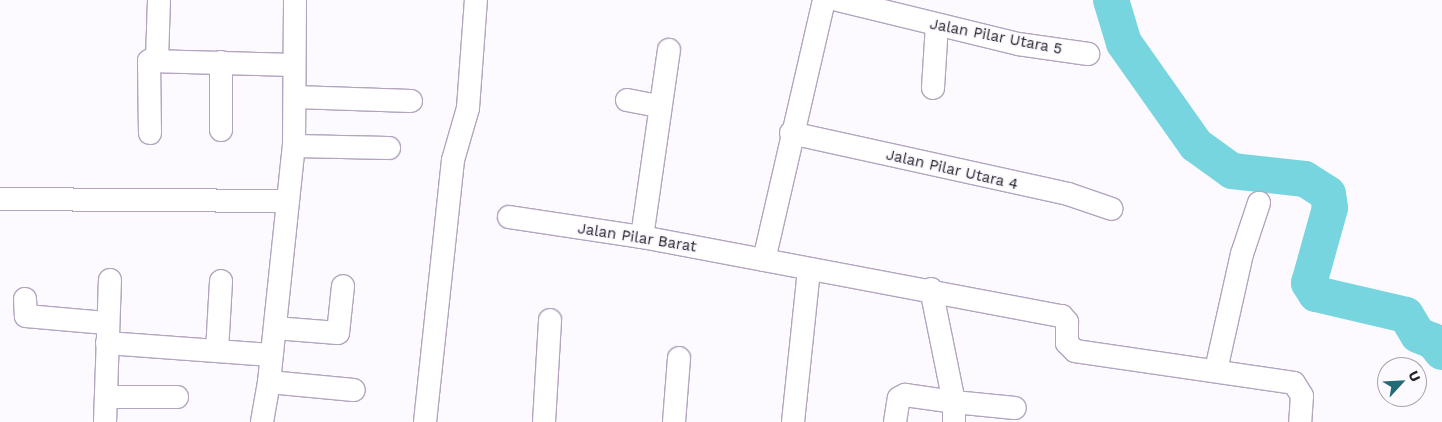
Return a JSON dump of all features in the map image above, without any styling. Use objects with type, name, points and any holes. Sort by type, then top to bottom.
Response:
[{"type":"street","points":[[157,60],[159,0]]},
{"type":"street","points":[[262,422],[269,382],[286,201],[294,146],[295,0]]},
{"type":"street","points":[[424,422],[453,160],[468,108],[476,0]]},
{"type":"street","points":[[764,260],[791,133],[823,5],[828,0]]},
{"type":"street","name":"Jalan Pilar Utara 5","points":[[838,0],[906,9],[937,25],[1018,44],[1088,54]]},
{"type":"street","points":[[933,88],[937,25]]},
{"type":"street","points":[[642,237],[659,106],[669,50]]},
{"type":"street","points":[[150,133],[147,65],[157,60],[294,65]]},
{"type":"street","points":[[221,62],[221,130]]},
{"type":"street","points":[[295,98],[411,101]]},
{"type":"street","points":[[626,100],[659,106]]},
{"type":"street","name":"Jalan Pilar Utara 4","points":[[791,133],[1068,194],[1112,209]]},
{"type":"street","points":[[294,146],[389,148]]},
{"type":"street","points":[[0,199],[286,201]]},
{"type":"street","points":[[1216,370],[1242,254],[1259,203]]},
{"type":"street","name":"Jalan Pilar Barat","points":[[509,218],[642,237],[809,270],[931,290],[1062,316],[1067,322],[1067,342],[1075,351],[1287,380],[1299,387],[1302,396],[1300,422]]},
{"type":"street","points":[[793,422],[809,270]]},
{"type":"street","points":[[105,422],[110,280]]},
{"type":"street","points":[[217,350],[221,281]]},
{"type":"street","points":[[275,328],[338,333],[344,286]]},
{"type":"street","points":[[931,290],[954,412]]},
{"type":"street","points":[[26,299],[26,316],[107,333],[217,350],[271,355]]},
{"type":"street","points":[[544,422],[550,320]]},
{"type":"street","points":[[674,422],[679,358]]},
{"type":"street","points":[[269,382],[354,390]]},
{"type":"street","points":[[895,422],[899,398],[905,396],[954,412],[1015,408]]},
{"type":"street","points":[[106,397],[177,397]]},
{"type":"waterway","points":[[1111,0],[1124,43],[1196,145],[1232,171],[1305,179],[1328,194],[1330,208],[1309,283],[1316,294],[1406,315],[1418,335],[1433,341],[1442,352]]}]
